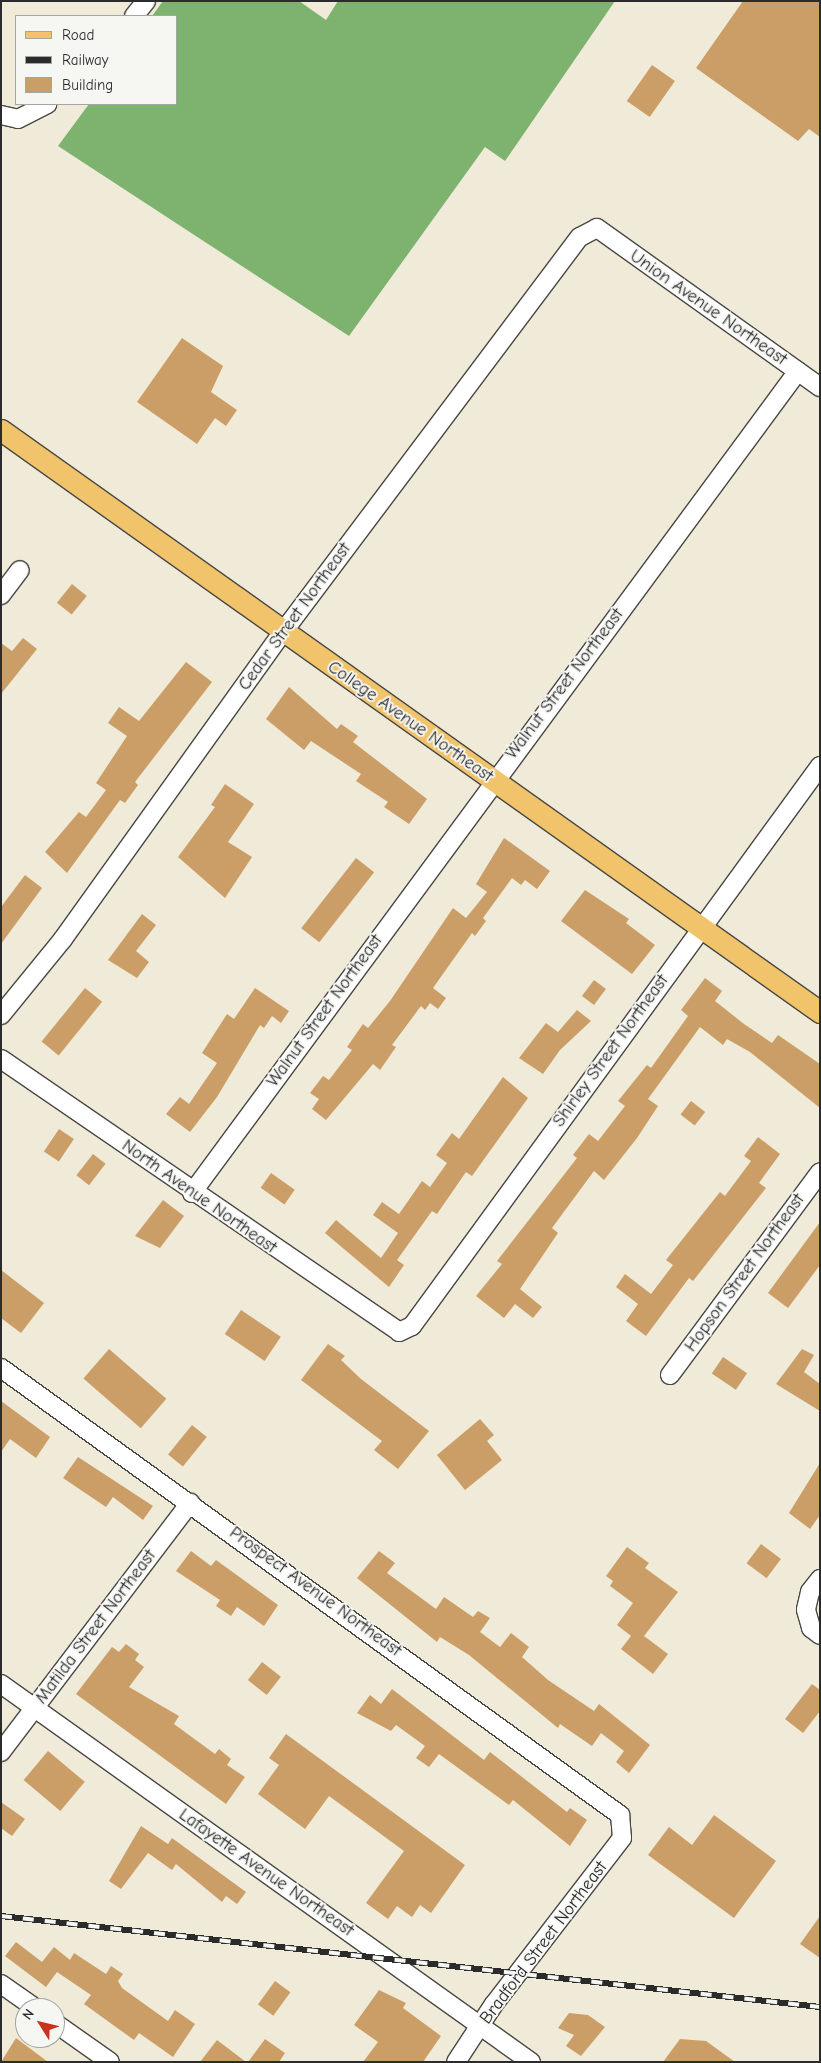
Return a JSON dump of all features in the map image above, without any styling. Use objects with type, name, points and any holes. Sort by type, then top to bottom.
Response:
[{"type":"main road","name":"College Avenue Northeast","points":[[1,430],[699,929],[820,1012]]},
{"type":"street","points":[[135,15],[146,1]]},
{"type":"street","points":[[1,115],[18,119],[45,105]]},
{"type":"street","name":"Union Avenue Northeast","points":[[597,228],[820,387]]},
{"type":"street","name":"Cedar Street Northeast","points":[[1,1015],[62,939],[283,632],[555,266],[580,237],[597,228]]},
{"type":"street","name":"Walnut Street Northeast","points":[[192,1192],[493,781],[798,371]]},
{"type":"street","points":[[1,595],[20,570]]},
{"type":"street","name":"Shirley Street Northeast","points":[[399,1332],[412,1326],[699,929],[820,766]]},
{"type":"street","name":"North Avenue Northeast","points":[[1,1058],[192,1192],[399,1332]]},
{"type":"street","name":"Hopson Street Northeast","points":[[670,1375],[820,1172]]},
{"type":"street","name":"Prospect Avenue Northeast","points":[[1,1368],[614,1809],[623,1822]]},
{"type":"street","name":"Matilda Street Northeast","points":[[1,1752],[190,1503]]},
{"type":"street","points":[[815,1631],[806,1610],[810,1592],[820,1579]]},
{"type":"street","name":"Lafayette Avenue Northeast","points":[[1,1684],[531,2062]]},
{"type":"street","name":"Bradford Street Northeast","points":[[456,2062],[622,1838],[623,1822]]},
{"type":"street","points":[[1,1984],[21,1998]]},
{"type":"street","points":[[65,2029],[110,2062]]},
{"type":"green space","points":[[163,1],[299,1],[326,20],[338,1],[615,1],[505,161],[485,147],[349,336],[58,146],[88,105],[178,105],[178,15],[153,15]]},
{"type":"building","points":[[743,1],[820,1],[820,137],[809,129],[798,141],[696,68]]},
{"type":"building","points":[[652,65],[675,81],[650,117],[627,101]]},
{"type":"building","points":[[182,338],[223,366],[211,392],[237,410],[226,426],[215,418],[197,444],[137,402]]},
{"type":"building","points":[[72,584],[87,596],[72,615],[57,603]]},
{"type":"building","points":[[23,638],[37,649],[1,694],[1,643],[12,651]]},
{"type":"building","points":[[186,662],[212,682],[135,782],[138,785],[125,803],[120,800],[67,873],[45,852],[79,812],[86,817],[106,790],[96,783],[127,736],[108,723],[119,707],[139,721]]},
{"type":"building","points":[[289,687],[337,729],[341,724],[358,736],[353,742],[427,799],[409,824],[384,807],[388,802],[356,781],[361,774],[311,741],[304,750],[266,719]]},
{"type":"building","points":[[225,784],[254,804],[228,842],[252,857],[225,898],[178,857],[215,807],[211,805]]},
{"type":"building","points":[[504,838],[550,871],[537,889],[525,880],[521,885],[512,878],[483,918],[486,921],[475,936],[472,933],[433,988],[446,998],[438,1009],[430,1003],[425,1010],[421,1006],[392,1045],[396,1047],[380,1070],[373,1064],[326,1120],[312,1109],[319,1099],[310,1093],[323,1076],[329,1080],[352,1050],[347,1047],[363,1024],[368,1028],[390,1001],[453,908],[466,918],[487,892],[476,884]]},
{"type":"building","points":[[356,858],[374,872],[319,942],[301,928]]},
{"type":"building","points":[[25,875],[42,888],[1,944],[1,907]]},
{"type":"building","points":[[585,890],[629,919],[626,923],[655,945],[632,974],[561,921]]},
{"type":"building","points":[[142,914],[156,925],[136,951],[149,962],[137,978],[108,960]]},
{"type":"building","points":[[705,978],[722,991],[715,1001],[744,1024],[772,1043],[778,1035],[820,1064],[820,1108],[750,1052],[727,1039],[723,1045],[700,1027],[648,1099],[658,1106],[637,1138],[604,1180],[594,1171],[552,1228],[558,1233],[520,1289],[542,1307],[533,1318],[515,1304],[504,1318],[476,1296],[502,1264],[497,1261],[577,1158],[573,1155],[589,1134],[598,1141],[625,1106],[618,1101],[647,1065],[651,1068],[688,1016],[681,1010]]},
{"type":"building","points":[[594,980],[606,989],[594,1005],[582,996]]},
{"type":"building","points":[[85,988],[102,1002],[59,1055],[42,1042]]},
{"type":"building","points":[[255,988],[289,1011],[281,1023],[272,1016],[264,1028],[260,1025],[217,1097],[190,1132],[166,1114],[180,1097],[189,1104],[217,1063],[202,1053],[227,1014],[234,1019]]},
{"type":"building","points":[[577,1010],[591,1021],[560,1050],[543,1074],[519,1058],[546,1023],[558,1032]]},
{"type":"building","points":[[503,1077],[528,1098],[472,1176],[466,1172],[437,1214],[432,1211],[397,1260],[404,1265],[389,1287],[325,1233],[336,1220],[381,1258],[398,1233],[373,1215],[382,1202],[399,1214],[422,1181],[430,1187],[447,1163],[436,1155],[452,1133],[459,1139]]},
{"type":"building","points":[[691,1101],[705,1112],[695,1125],[681,1114]]},
{"type":"building","points":[[59,1129],[74,1139],[59,1161],[44,1151]]},
{"type":"building","points":[[758,1137],[780,1154],[759,1183],[766,1188],[693,1281],[689,1278],[646,1336],[626,1321],[638,1304],[616,1287],[625,1274],[651,1294],[673,1265],[666,1260],[720,1192],[725,1196],[751,1161],[744,1156]]},
{"type":"building","points":[[93,1154],[106,1164],[89,1185],[76,1175]]},
{"type":"building","points":[[271,1173],[295,1190],[284,1204],[261,1188]]},
{"type":"building","points":[[163,1200],[184,1216],[160,1248],[135,1236]]},
{"type":"building","points":[[820,1222],[820,1265],[788,1308],[768,1293]]},
{"type":"building","points":[[1,1270],[44,1303],[21,1333],[1,1318]]},
{"type":"building","points":[[241,1310],[281,1337],[265,1361],[225,1334]]},
{"type":"building","points":[[328,1344],[345,1356],[341,1360],[361,1379],[429,1431],[398,1469],[374,1450],[382,1441],[301,1380]]},
{"type":"building","points":[[109,1349],[166,1399],[141,1428],[83,1378]]},
{"type":"building","points":[[802,1349],[814,1355],[804,1372],[820,1384],[820,1411],[776,1384]]},
{"type":"building","points":[[723,1357],[747,1373],[736,1390],[712,1374]]},
{"type":"building","points":[[1,1401],[50,1437],[36,1458],[10,1439],[1,1452]]},
{"type":"building","points":[[480,1419],[494,1435],[487,1441],[502,1460],[465,1490],[437,1455]]},
{"type":"building","points":[[192,1425],[207,1437],[183,1466],[168,1455]]},
{"type":"building","points":[[78,1457],[153,1506],[143,1520],[113,1497],[106,1507],[63,1478]]},
{"type":"building","points":[[820,1463],[820,1515],[810,1529],[789,1513]]},
{"type":"building","points":[[761,1544],[781,1559],[767,1578],[747,1563]]},
{"type":"building","points":[[627,1547],[649,1563],[645,1568],[678,1592],[644,1636],[668,1654],[653,1674],[621,1649],[631,1636],[617,1625],[633,1603],[610,1586],[613,1581],[606,1576]]},
{"type":"building","points":[[191,1551],[211,1566],[216,1560],[278,1605],[264,1626],[237,1607],[231,1616],[216,1606],[220,1600],[176,1571]]},
{"type":"building","points":[[379,1551],[395,1563],[387,1573],[436,1609],[444,1597],[473,1617],[478,1611],[490,1618],[480,1632],[500,1647],[511,1633],[529,1647],[522,1657],[548,1680],[594,1711],[599,1704],[650,1745],[629,1773],[616,1762],[624,1751],[601,1733],[592,1746],[560,1724],[558,1728],[469,1655],[440,1637],[437,1642],[357,1578]]},
{"type":"building","points":[[126,1644],[139,1654],[135,1660],[144,1667],[129,1687],[179,1716],[174,1724],[215,1754],[219,1749],[231,1759],[227,1765],[245,1777],[226,1804],[76,1694],[112,1647],[119,1652]]},
{"type":"building","points":[[262,1662],[281,1677],[267,1695],[248,1680]]},
{"type":"building","points":[[812,1684],[820,1690],[820,1711],[803,1733],[785,1719]]},
{"type":"building","points":[[392,1689],[484,1760],[490,1752],[567,1812],[570,1808],[587,1820],[570,1846],[513,1800],[509,1805],[439,1754],[429,1767],[416,1758],[425,1746],[396,1725],[391,1731],[357,1713],[370,1695],[381,1704]]},
{"type":"building","points":[[286,1734],[465,1865],[431,1913],[420,1905],[412,1917],[397,1906],[388,1919],[366,1903],[404,1851],[329,1796],[305,1829],[258,1794],[279,1765],[269,1758]]},
{"type":"building","points":[[48,1751],[85,1782],[60,1811],[24,1780]]},
{"type":"building","points":[[1,1802],[25,1819],[12,1836],[1,1828]]},
{"type":"building","points":[[714,1815],[776,1861],[734,1918],[648,1855],[669,1827],[692,1845]]},
{"type":"building","points":[[141,1826],[168,1844],[172,1838],[246,1892],[237,1904],[226,1896],[222,1902],[176,1864],[172,1870],[148,1853],[121,1889],[109,1881]]},
{"type":"building","points":[[820,1916],[820,1958],[800,1944]]},
{"type":"building","points":[[16,1942],[42,1962],[54,1947],[70,1960],[74,1953],[106,1974],[111,1966],[123,1974],[118,1981],[122,1988],[168,2021],[175,2010],[195,2024],[173,2057],[139,2033],[134,2040],[84,2004],[91,1995],[57,1972],[46,1987],[5,1956]]},
{"type":"building","points":[[275,1981],[290,1992],[273,2016],[258,2004]]},
{"type":"building","points":[[379,1990],[406,2003],[403,2008],[441,2036],[423,2062],[363,2062],[378,2042],[354,2025]]},
{"type":"building","points":[[569,2013],[588,2015],[605,2027],[581,2056],[566,2046],[574,2035],[558,2028]]},
{"type":"building","points":[[265,2039],[285,2053],[279,2062],[248,2062]]},
{"type":"building","points":[[680,2039],[706,2041],[735,2062],[663,2062]]},
{"type":"building","points":[[15,2040],[15,2048],[29,2048],[48,2062],[1,2062]]},
{"type":"building","points":[[217,2040],[246,2062],[200,2062]]},
{"type":"railway","points":[[1,1916],[820,2007]]}]
